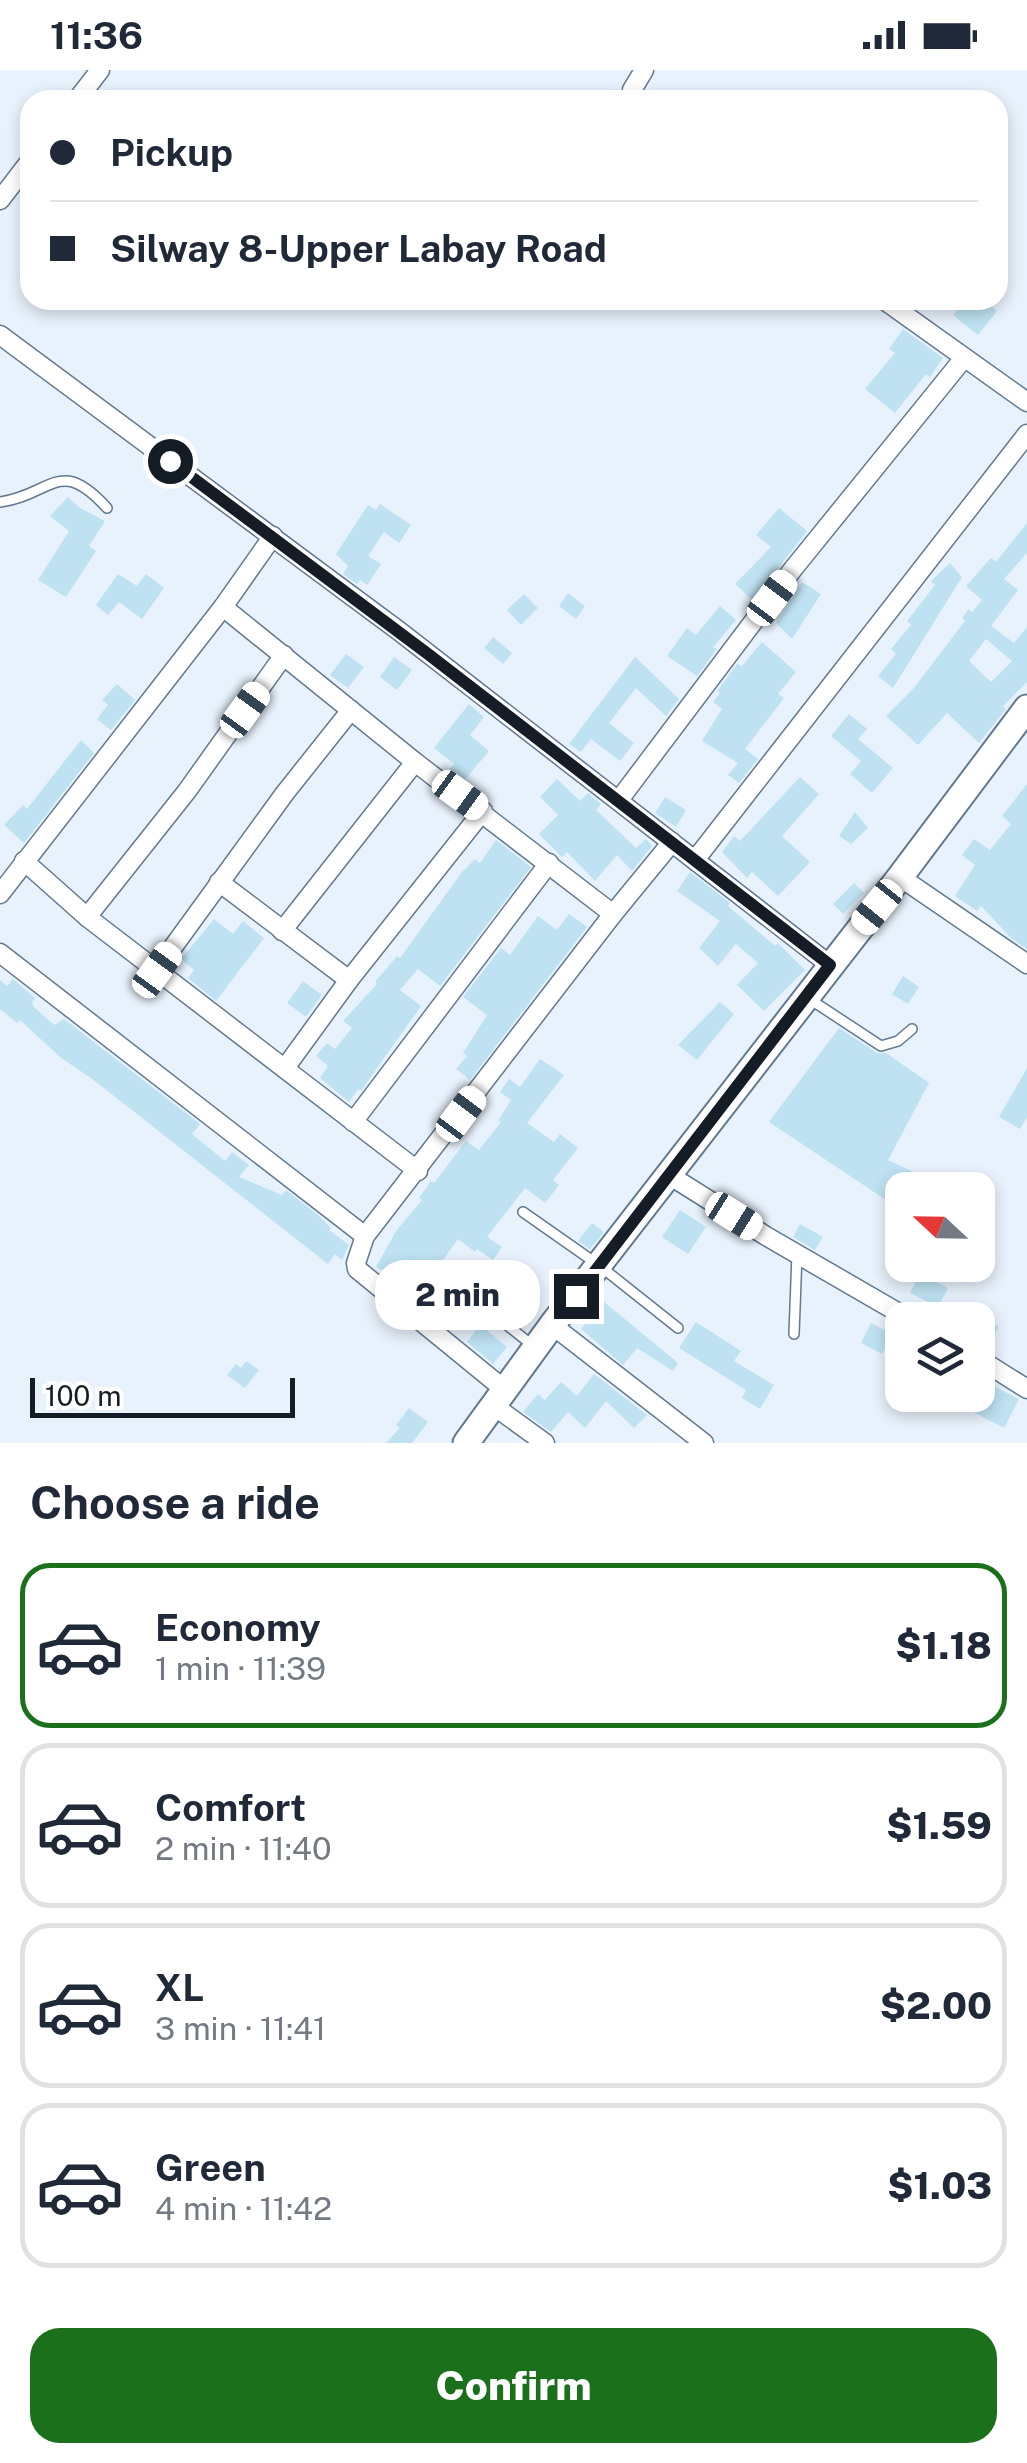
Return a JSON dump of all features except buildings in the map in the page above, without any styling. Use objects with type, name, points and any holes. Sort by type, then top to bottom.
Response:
[{"type":"main road","points":[[466,1443],[552,1325],[900,878],[1027,708]]},
{"type":"street","points":[[85,90],[100,70]]},
{"type":"street","points":[[0,200],[20,174]]},
{"type":"street","points":[[898,310],[1027,402]]},
{"type":"street","points":[[0,334],[273,536],[830,965]]},
{"type":"street","points":[[619,800],[793,569],[964,358]]},
{"type":"street","points":[[694,860],[1027,434]]},
{"type":"street","points":[[0,894],[223,607],[273,536]]},
{"type":"street","points":[[223,607],[415,762],[613,914]]},
{"type":"street","points":[[87,917],[187,791],[284,655]]},
{"type":"street","points":[[157,970],[351,710]]},
{"type":"street","points":[[282,931],[415,762]]},
{"type":"street","points":[[285,1068],[349,980],[483,812]]},
{"type":"street","points":[[545,1443],[357,1269],[356,1263],[365,1236],[672,842]]},
{"type":"street","points":[[24,862],[87,917],[418,1171]]},
{"type":"street","points":[[352,1122],[549,863]]},
{"type":"street","points":[[900,878],[1027,964]]},
{"type":"street","points":[[219,882],[349,980]]},
{"type":"street","points":[[0,953],[365,1236]]},
{"type":"street","points":[[669,1175],[885,1305]]},
{"type":"street","points":[[552,1325],[704,1443]]},
{"type":"street","points":[[995,1369],[1027,1389]]},
{"type":"lane","points":[[0,502],[70,480],[82,484],[108,508]]},
{"type":"lane","points":[[806,997],[881,1046],[898,1041],[912,1029]]},
{"type":"lane","points":[[523,1212],[678,1328]]},
{"type":"lane","points":[[794,1334],[796,1254]]},
{"type":"lane","points":[[448,1278],[536,1348]]},
{"type":"route","points":[[170,461],[428,654],[830,965],[576,1296]]}]
